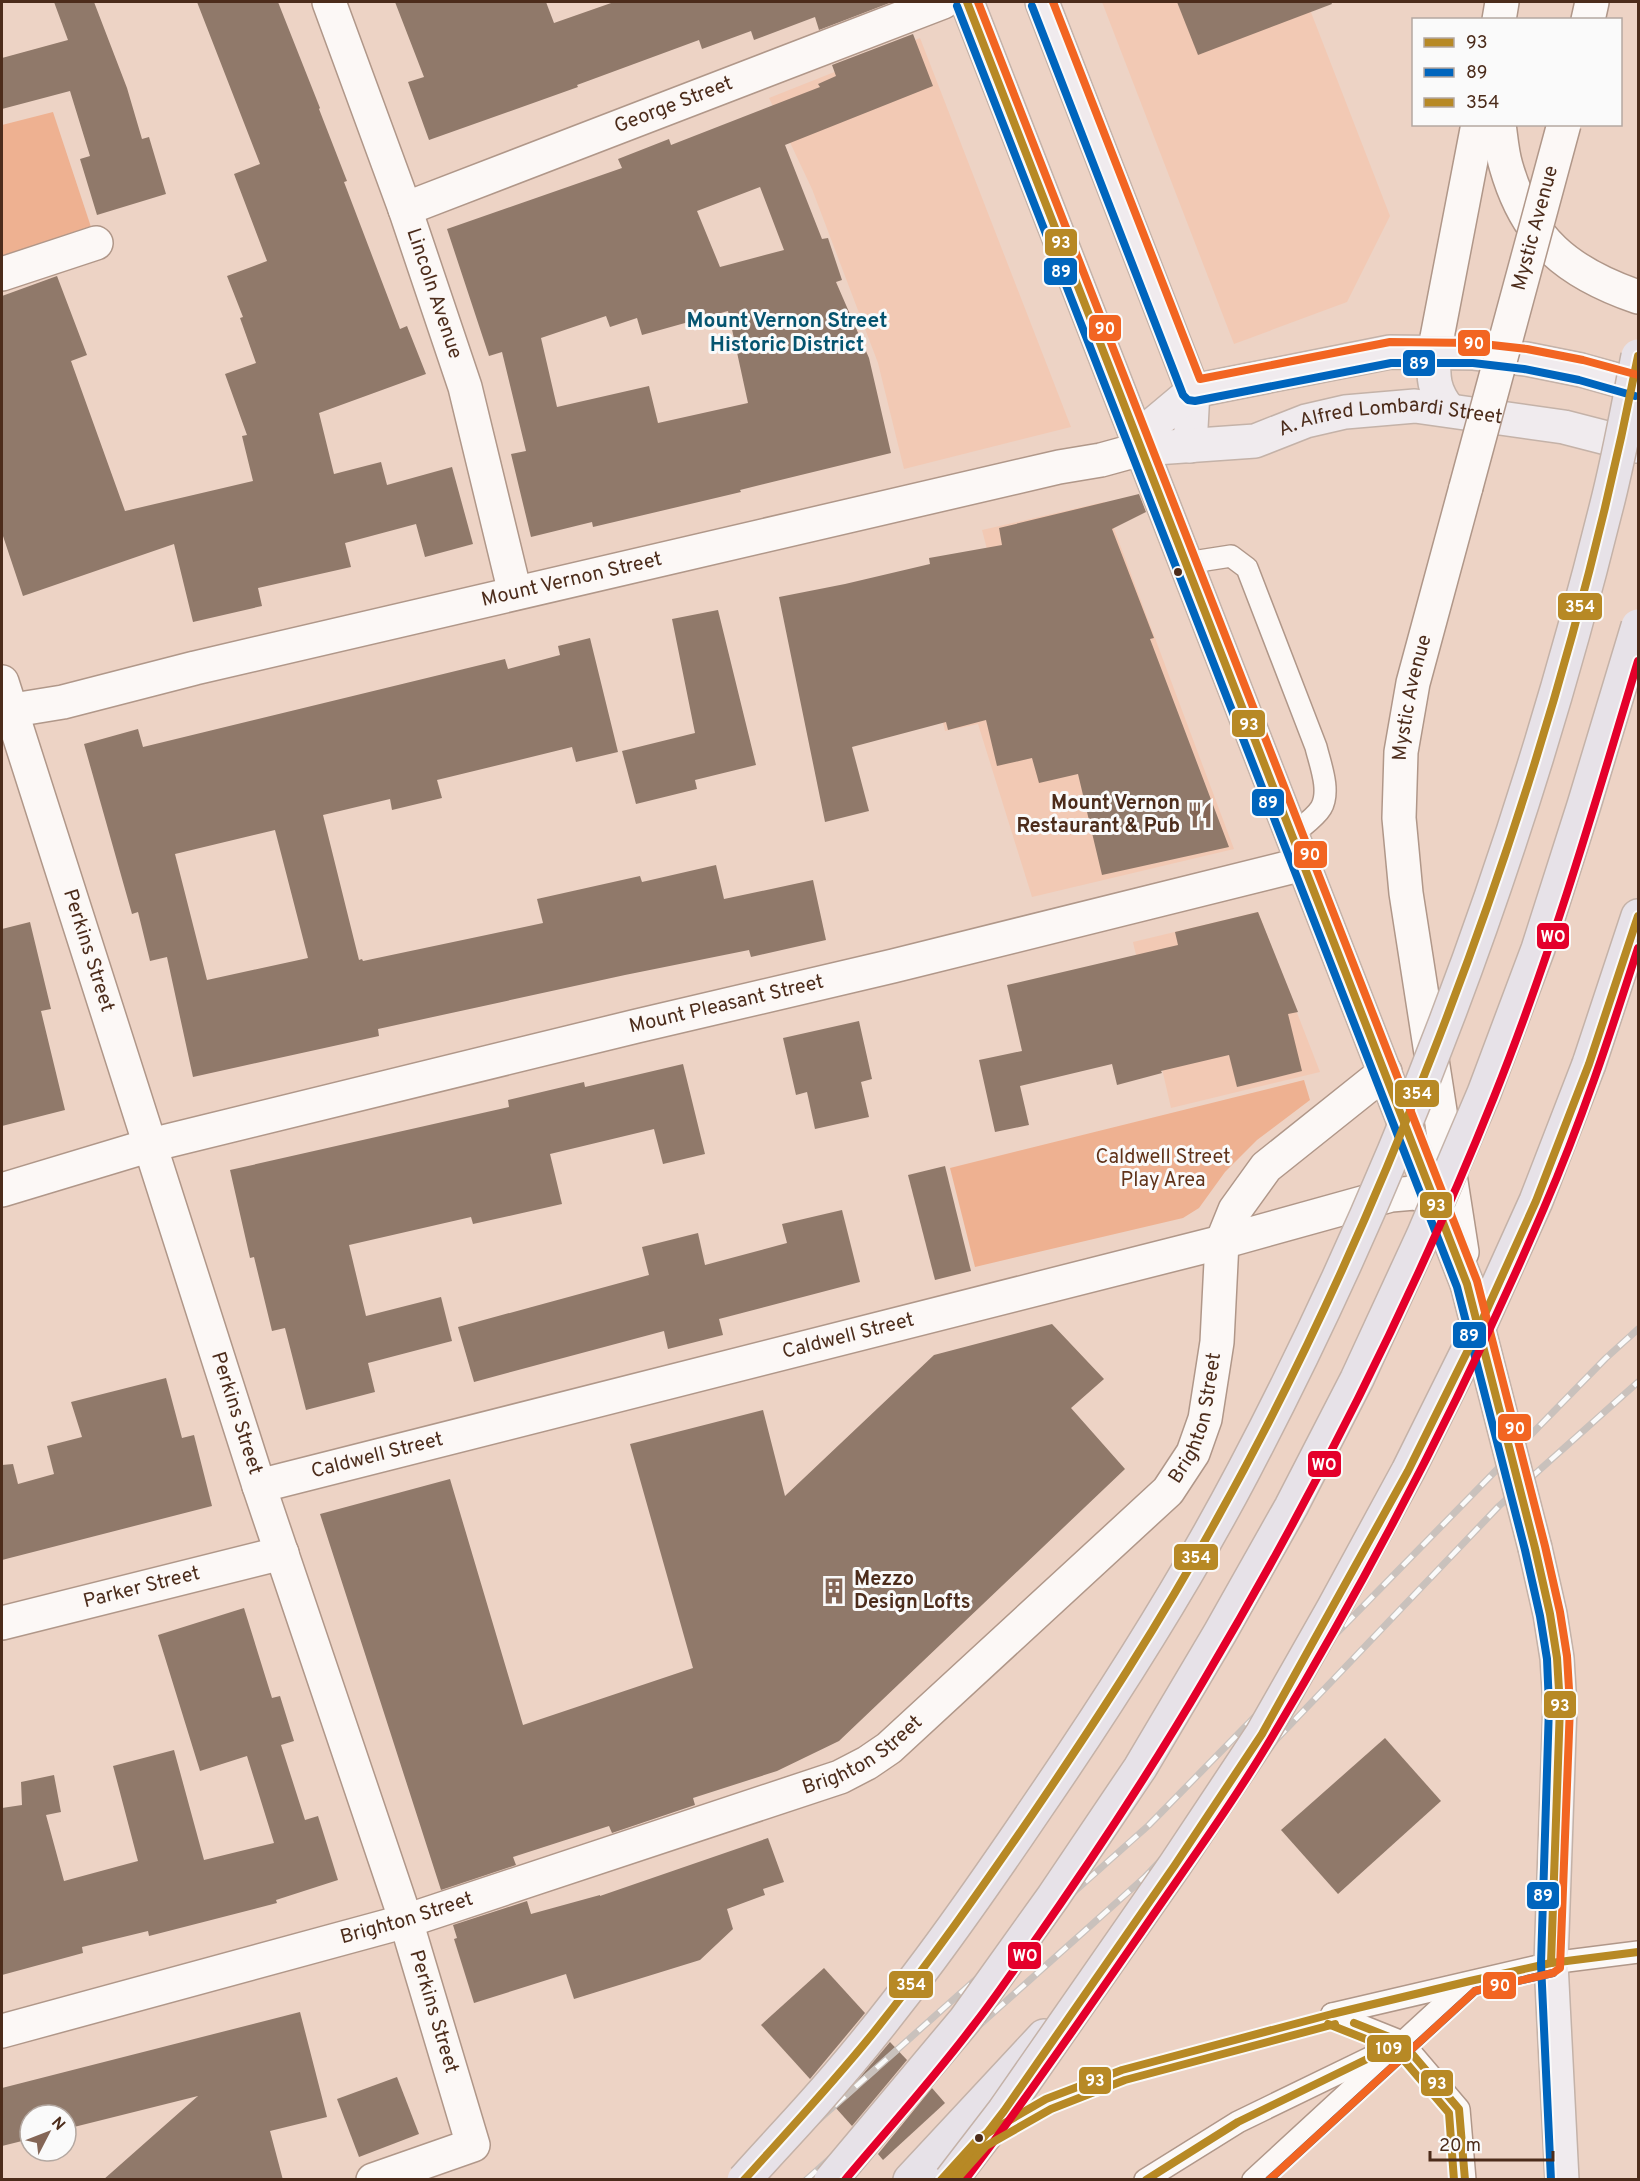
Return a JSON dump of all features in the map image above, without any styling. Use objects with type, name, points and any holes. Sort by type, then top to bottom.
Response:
[{"type":"highway","points":[[744,2180],[816,2101],[910,1985],[1003,1857],[1087,1734],[1168,1605],[1241,1475],[1307,1345],[1370,1210],[1431,1063],[1485,912],[1568,650],[1607,504],[1638,356]]},
{"type":"highway","points":[[831,2180],[965,2019],[1053,1897],[1140,1768],[1291,1507],[1357,1379],[1423,1236],[1484,1093],[1538,949],[1601,752],[1638,626]]},
{"type":"highway","points":[[951,2180],[1004,2111],[1175,1865],[1262,1734],[1333,1609],[1408,1471],[1475,1336],[1536,1201],[1589,1064],[1638,916]]},
{"type":"highway","points":[[910,2180],[1089,1987]]},
{"type":"main road","points":[[967,2],[1467,1284],[1550,1614],[1557,1658],[1560,1706],[1551,1963],[1562,2180]]},
{"type":"main road","points":[[1042,2],[1193,391],[1190,446]]},
{"type":"main road","points":[[1139,443],[1193,391],[1390,351],[1474,353],[1526,359],[1581,370],[1638,386]]},
{"type":"main road","points":[[1434,353],[1433,375],[1438,397],[1449,410]]},
{"type":"main road","name":"A. Alfred Lombardi Street","points":[[1139,443],[1190,446],[1255,441],[1306,421],[1345,411],[1415,406],[1564,427],[1638,446]]},
{"type":"street","name":"Lincoln Avenue","points":[[329,2],[405,209],[465,387],[515,593]]},
{"type":"street","name":"George Street","points":[[405,209],[944,2]]},
{"type":"street","points":[[1498,18],[1502,2]]},
{"type":"street","points":[[1588,18],[1592,2]]},
{"type":"street","points":[[1434,353],[1478,126]]},
{"type":"street","points":[[1499,126],[1505,164],[1520,204],[1536,230],[1560,256],[1587,276],[1638,297]]},
{"type":"street","name":"Mystic Avenue","points":[[1467,1284],[1406,893],[1399,818],[1401,752],[1413,683],[1563,126]]},
{"type":"street","points":[[2,274],[96,243]]},
{"type":"street","name":"Mount Vernon Street","points":[[5,702],[63,702],[195,668],[515,593],[1059,467],[1101,460],[1139,443]]},
{"type":"street","name":"Perkins Street","points":[[5,702],[151,1145],[259,1486],[406,1921],[473,2145],[373,2180]]},
{"type":"street","name":"Mount Pleasant Street","points":[[2,1190],[151,1145],[626,1028],[1005,939],[1298,850]]},
{"type":"street","name":"Brighton Street","points":[[2,2031],[406,1921],[840,1776],[867,1763],[889,1748],[1168,1491],[1193,1453],[1205,1419],[1216,1342],[1222,1242],[1239,1203],[1266,1167],[1385,1072]]},
{"type":"street","name":"Caldwell Street","points":[[259,1486],[1222,1242],[1391,1195],[1414,1193],[1435,1199]]},
{"type":"street","name":"Parker Street","points":[[2,1623],[282,1553]]},
{"type":"lane","points":[[1185,563],[1231,556],[1247,568],[1316,747],[1323,776],[1324,796],[1320,809],[1298,850]]},
{"type":"lane","points":[[1465,2180],[1459,2109],[1402,2042],[1332,2014],[1551,1963],[1638,1952]]},
{"type":"lane","points":[[1253,2180],[1470,1981]]},
{"type":"lane","points":[[1145,2180],[1238,2122],[1402,2042]]},
{"type":"shaded area","points":[[1102,2],[1307,2],[1390,216],[1347,302],[1234,344]]},
{"type":"shaded area","points":[[920,38],[1071,427],[904,469],[878,363],[812,189],[769,98]]},
{"type":"shaded area","points":[[1104,502],[1234,849],[1032,897],[978,724],[945,731],[929,665],[1004,614],[982,530]]},
{"type":"shaded area","points":[[1258,912],[1320,1072],[1171,1108],[1133,942]]},
{"type":"green space","points":[[53,112],[91,227],[2,256],[2,125]]},
{"type":"green space","name":"Caldwell Street Play Area","points":[[1304,1080],[1310,1100],[1257,1140],[1225,1172],[1199,1208],[1183,1218],[975,1267],[950,1168]]},
{"type":"building","points":[[54,2],[94,2],[127,88],[142,139],[149,137],[166,194],[97,215],[80,159],[90,156],[70,91],[2,109],[2,58],[68,40]]},
{"type":"building","points":[[197,2],[278,2],[320,108],[347,181],[344,182],[400,329],[407,326],[426,374],[319,413],[334,474],[381,462],[387,485],[452,467],[473,544],[425,557],[416,524],[345,543],[351,567],[258,588],[262,606],[193,622],[174,544],[23,596],[2,533],[2,296],[57,276],[87,355],[71,361],[125,511],[253,481],[242,436],[247,435],[225,374],[256,363],[240,318],[243,317],[227,276],[267,261],[234,174],[260,164]]},
{"type":"building","points":[[395,2],[546,2],[554,23],[614,2],[892,2],[819,30],[815,17],[754,40],[751,31],[702,49],[699,40],[577,85],[578,87],[429,140],[408,82],[424,77]]},
{"type":"building","points":[[1177,2],[1331,2],[1332,4],[1198,55]]},
{"type":"building","points":[[913,34],[933,86],[785,145],[822,239],[828,238],[842,280],[836,282],[869,358],[891,453],[593,527],[592,522],[531,537],[511,454],[526,451],[502,352],[489,356],[447,229],[622,168],[618,159],[669,139],[671,145],[820,87],[818,84],[836,76],[832,65]],"holes":[[[760,187],[784,250],[720,267],[697,211]],[[728,311],[748,403],[658,423],[649,386],[557,407],[541,338],[606,316],[610,327],[637,318],[642,335]]]},
{"type":"building","points":[[1139,494],[1146,512],[1112,529],[1154,638],[1150,639],[1229,847],[1102,875],[1078,774],[1039,783],[1032,758],[997,766],[986,720],[948,730],[946,722],[852,747],[869,811],[825,822],[779,597],[930,564],[929,558],[1002,545],[999,528]]},
{"type":"building","points":[[718,610],[756,765],[695,780],[697,789],[636,804],[622,751],[695,733],[672,619]]},
{"type":"building","points":[[590,638],[618,752],[576,762],[572,747],[437,780],[442,798],[392,810],[390,799],[323,815],[359,960],[543,923],[537,899],[640,876],[642,882],[716,865],[724,899],[813,880],[826,940],[751,957],[749,950],[625,975],[378,1029],[379,1036],[193,1077],[167,957],[150,961],[138,912],[132,914],[84,744],[138,729],[143,747],[505,659],[508,669],[560,655],[558,646]],"holes":[[[275,830],[308,958],[207,980],[175,854]]]},
{"type":"building","points":[[1258,912],[1298,1012],[1288,1014],[1302,1071],[1237,1087],[1229,1055],[1161,1071],[1162,1073],[1117,1085],[1112,1064],[1020,1086],[1029,1125],[995,1132],[979,1060],[1022,1051],[1007,985],[1178,945],[1175,932]]},
{"type":"building","points":[[30,922],[51,1009],[41,1011],[65,1110],[2,1126],[2,929]]},
{"type":"building","points":[[859,1021],[872,1079],[861,1082],[869,1117],[815,1129],[807,1092],[796,1095],[783,1038]]},
{"type":"building","points":[[683,1064],[705,1154],[663,1164],[654,1129],[550,1154],[562,1204],[473,1224],[471,1217],[349,1245],[366,1316],[441,1297],[452,1341],[368,1363],[375,1392],[306,1410],[285,1328],[272,1331],[254,1257],[250,1258],[230,1170],[509,1107],[508,1100],[584,1082],[585,1087]]},
{"type":"building","points":[[945,1166],[971,1271],[935,1280],[908,1175]]},
{"type":"building","points":[[842,1210],[860,1282],[719,1319],[723,1335],[668,1349],[664,1331],[474,1382],[458,1327],[649,1275],[642,1247],[698,1233],[705,1265],[787,1243],[782,1224]]},
{"type":"building","name":"Mezzo Design Lofts","points":[[1052,1324],[1104,1379],[1071,1408],[1125,1469],[839,1741],[777,1771],[693,1798],[695,1805],[612,1833],[609,1826],[513,1857],[516,1865],[441,1890],[320,1514],[450,1479],[523,1725],[693,1668],[630,1444],[763,1410],[785,1496],[934,1355]]},
{"type":"building","points":[[166,1378],[182,1438],[194,1435],[212,1506],[2,1560],[2,1465],[13,1464],[18,1484],[54,1474],[47,1446],[82,1437],[71,1402]]},
{"type":"building","points":[[244,1608],[272,1698],[280,1696],[294,1741],[281,1745],[305,1820],[318,1816],[338,1880],[276,1900],[277,1903],[149,1936],[148,1931],[82,1947],[83,1953],[2,1975],[2,1808],[22,1805],[21,1782],[54,1775],[61,1812],[46,1815],[64,1881],[138,1861],[113,1766],[174,1750],[204,1860],[274,1843],[247,1756],[200,1771],[158,1635]]},
{"type":"building","points":[[1385,1738],[1441,1801],[1338,1894],[1281,1830]]},
{"type":"building","points":[[768,1838],[784,1882],[763,1889],[765,1895],[727,1909],[733,1929],[700,1960],[574,1999],[566,1974],[474,2003],[454,1939],[457,1938],[453,1925],[527,1901],[531,1914],[600,1896]]},
{"type":"building","points":[[824,1968],[865,2013],[810,2079],[761,2025]]},
{"type":"building","points":[[300,2012],[327,2117],[270,2131],[283,2180],[103,2180],[198,2096],[78,2126],[78,2103],[18,2103],[18,2142],[2,2146],[2,2088]]},
{"type":"building","points":[[890,2042],[907,2060],[852,2126],[835,2107]]},
{"type":"building","points":[[397,2077],[419,2134],[359,2157],[337,2099]]},
{"type":"building","points":[[932,2088],[945,2103],[883,2160],[878,2154]]},
{"type":"railway","points":[[751,2180],[1149,1825],[1606,1358],[1638,1329]]},
{"type":"railway","points":[[806,2180],[1145,1877],[1499,1506],[1638,1382]]},
{"type":"transit line","name":"93","points":[[967,2],[1467,1284],[1535,1548],[1557,1658],[1560,1706],[1551,1963]]},
{"type":"transit line","name":"90","points":[[978,2],[1477,1281],[1545,1546],[1567,1656],[1570,1706],[1560,1968],[1553,1973],[1475,1991],[1269,2180]]},
{"type":"transit line","name":"90","points":[[1053,2],[1200,379],[1390,342],[1474,343],[1527,349],[1583,360],[1638,375]]},
{"type":"transit line","name":"89","points":[[957,6],[1457,1287],[1525,1550],[1547,1659],[1549,1706],[1541,1964],[1551,2180]]},
{"type":"transit line","name":"89","points":[[1032,6],[1183,395],[1188,400],[1195,401],[1391,363],[1473,363],[1524,369],[1579,380],[1635,396]]},
{"type":"transit line","name":"354","points":[[744,2180],[843,2070],[895,2006],[1057,1779],[1129,1668],[1197,1555],[1248,1462],[1305,1349],[1408,1117],[1464,973],[1494,886],[1550,712],[1575,624],[1619,446],[1638,356]]},
{"type":"transit line","name":"WO","points":[[845,2180],[958,2046],[1029,1949],[1097,1849],[1204,1680],[1323,1467],[1430,1247],[1515,1044],[1553,935],[1638,661]]},
{"type":"transit line","name":"354","points":[[951,2180],[1004,2111],[1175,1865],[1262,1734],[1408,1471],[1475,1336],[1536,1201],[1589,1064],[1638,916]]},
{"type":"transit line","name":"WO","points":[[965,2180],[1053,2060],[1240,1788],[1347,1608],[1451,1411],[1544,1208],[1583,1111],[1638,948]]},
{"type":"transit line","name":"93","points":[[941,2180],[979,2138],[1046,2099],[1122,2070],[1332,2014],[1470,1981],[1551,1963],[1638,1952]]},
{"type":"transit line","name":"89","points":[[1269,2180],[1475,1991],[1553,1973]]},
{"type":"transit line","name":"93","points":[[1354,2023],[1402,2042],[1459,2109],[1465,2180]]},
{"type":"transit line","name":"109","points":[[1328,2024],[1396,2051],[1449,2113],[1454,2180]]},
{"type":"transit line","name":"109","points":[[956,2180],[986,2146],[1051,2109],[1125,2080],[1335,2024]]},
{"type":"transit line","name":"93","points":[[1146,2180],[1238,2122],[1402,2042]]},
{"type":"place","name":"Mount Vernon Restaurant & Pub","points":[[1200,815]]},
{"type":"place","name":"Mezzo Design Lofts","points":[[834,1591]]},
{"type":"district","name":"Mount Vernon Street Historic District","points":[[787,333]]}]
